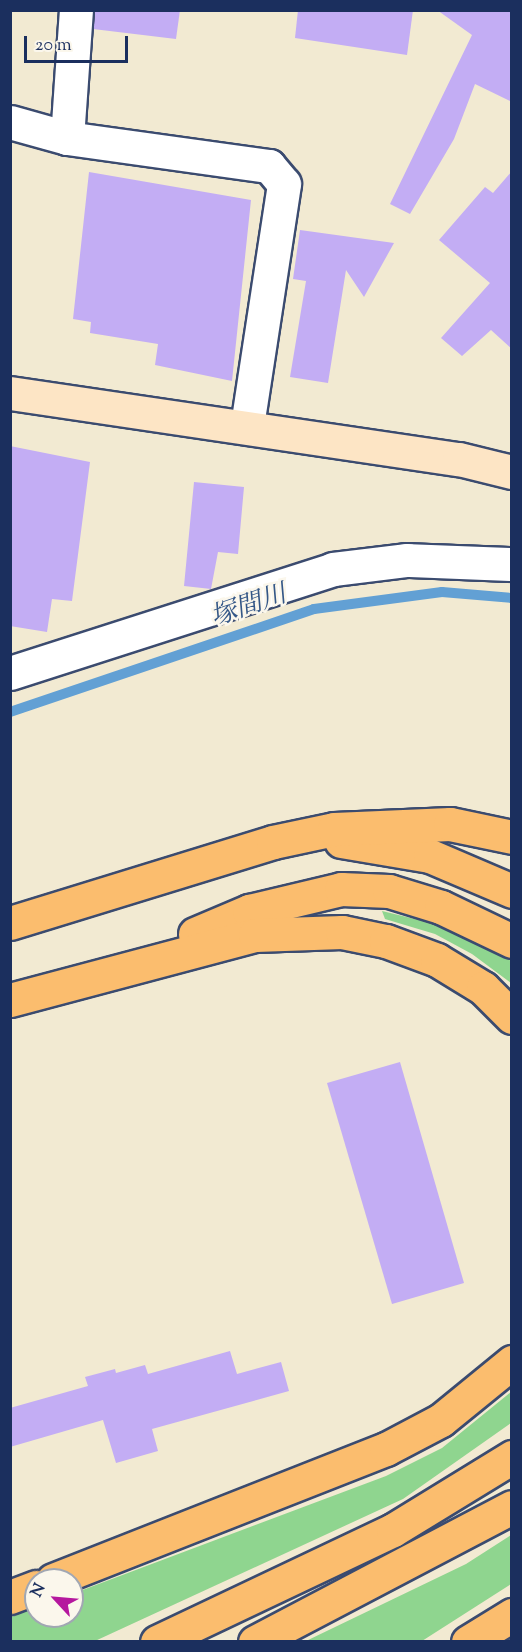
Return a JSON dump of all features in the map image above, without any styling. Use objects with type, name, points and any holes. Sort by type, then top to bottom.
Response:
[{"type":"highway","points":[[10,923],[273,842],[390,823],[450,824],[512,837]]},
{"type":"highway","points":[[273,842],[335,841],[420,854],[512,891]]},
{"type":"highway","points":[[113,969],[249,910],[341,889],[389,891],[441,907],[512,941]]},
{"type":"highway","points":[[10,1000],[113,969],[255,935],[342,932],[386,941],[437,960],[483,988],[512,1017]]},
{"type":"highway","points":[[84,1568],[386,1449],[441,1420],[512,1362]]},
{"type":"highway","points":[[158,1641],[393,1530],[512,1457]]},
{"type":"highway","points":[[255,1641],[512,1507]]},
{"type":"highway","points":[[468,1641],[512,1615]]},
{"type":"street","points":[[67,138],[76,10]]},
{"type":"street","points":[[10,122],[67,138],[269,166],[284,184],[247,426]]},
{"type":"street","points":[[10,393],[247,426],[512,472]]},
{"type":"street","points":[[10,673],[333,570],[407,560],[512,564]]},
{"type":"green space","points":[[382,911],[456,929],[488,945],[511,961],[511,983],[472,954],[435,934],[385,919]]},
{"type":"green space","points":[[511,1392],[511,1423],[403,1499],[95,1641],[11,1641],[11,1617],[24,1612],[24,1628],[84,1628],[84,1589],[386,1476],[442,1448]]},
{"type":"green space","points":[[511,1535],[511,1584],[422,1641],[306,1641],[466,1564]]},
{"type":"building","points":[[95,10],[180,10],[176,39],[93,29]]},
{"type":"building","points":[[298,10],[413,10],[407,55],[295,38]]},
{"type":"building","points":[[437,10],[512,10],[512,102],[475,84],[454,139],[410,214],[390,204],[472,35]]},
{"type":"building","points":[[512,171],[512,349],[491,330],[462,356],[441,338],[490,283],[439,240],[485,187],[493,193]]},
{"type":"building","points":[[89,172],[251,200],[232,381],[155,365],[158,344],[90,333],[91,322],[73,319]]},
{"type":"building","points":[[300,230],[394,243],[364,297],[346,270],[328,383],[290,377],[306,281],[293,279]]},
{"type":"building","points":[[10,446],[90,462],[72,601],[52,599],[47,632],[10,626]]},
{"type":"building","points":[[194,482],[244,487],[238,554],[218,552],[211,589],[184,586]]},
{"type":"building","points":[[400,1062],[464,1283],[392,1304],[327,1083]]},
{"type":"building","points":[[230,1351],[237,1374],[281,1362],[289,1391],[152,1429],[158,1451],[116,1463],[103,1420],[10,1447],[10,1408],[88,1386],[85,1377],[115,1369],[116,1373],[145,1365],[148,1374]]},
{"type":"waterway","name":"塚間川","points":[[10,712],[314,609],[442,592],[512,598]]}]
